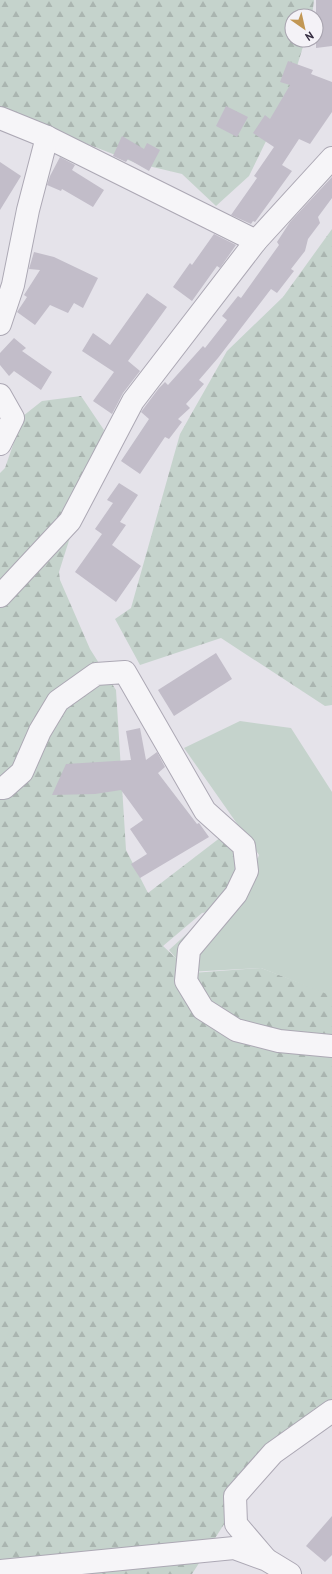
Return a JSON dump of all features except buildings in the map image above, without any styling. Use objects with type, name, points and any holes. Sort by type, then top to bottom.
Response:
[{"type":"street","points":[[0,118],[47,137],[256,241]]},
{"type":"street","points":[[0,324],[13,285],[28,210],[47,137]]},
{"type":"street","points":[[0,596],[70,522],[133,401],[256,241],[332,158]]},
{"type":"street","points":[[0,395],[13,418],[0,444]]},
{"type":"street","points":[[0,788],[4,788],[22,772],[40,731],[58,701],[96,674],[125,672],[205,812],[244,846],[247,871],[236,894],[189,950],[186,981],[203,1009],[236,1030],[279,1040],[332,1046]]},
{"type":"street","points":[[267,1560],[236,1524],[235,1496],[273,1453],[332,1411]]},
{"type":"street","points":[[0,1571],[234,1548],[267,1560],[290,1574]]},
{"type":"green space","points":[[0,0],[314,0],[313,8],[284,8],[284,48],[303,48],[288,96],[249,176],[216,206],[182,174],[136,163],[0,110]]},
{"type":"green space","points":[[332,229],[332,705],[325,706],[221,638],[140,665],[115,619],[131,608],[180,434],[227,351],[283,297]]},
{"type":"green space","points":[[81,396],[104,430],[59,572],[60,580],[90,649],[116,690],[126,850],[148,893],[238,824],[258,859],[242,906],[202,913],[163,946],[192,973],[261,968],[332,995],[332,1411],[314,1409],[248,1487],[192,1574],[0,1574],[0,473],[5,468],[23,416],[42,401]]},
{"type":"green space","points":[[240,721],[291,728],[332,792],[332,996],[261,968],[188,972],[169,950],[202,920],[241,907],[259,855],[184,748]]}]
